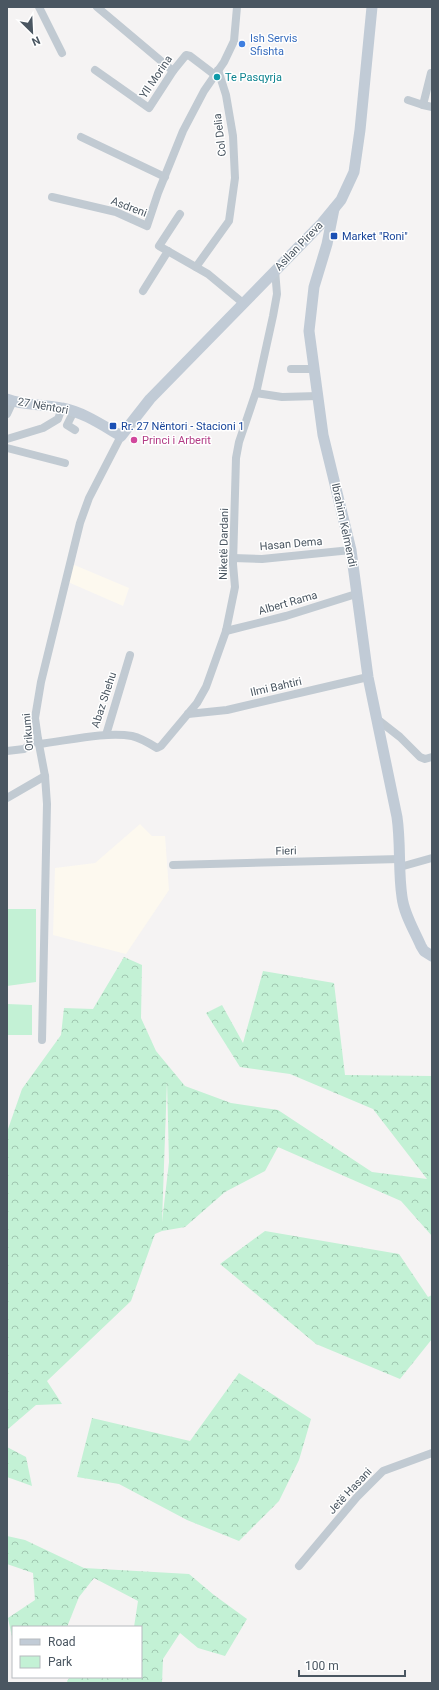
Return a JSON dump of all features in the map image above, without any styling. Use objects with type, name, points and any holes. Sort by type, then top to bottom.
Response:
[{"type":"street","points":[[39,7],[62,53]]},
{"type":"street","points":[[97,7],[173,71]]},
{"type":"street","name":"Asdreni","points":[[52,197],[116,212],[147,226],[164,177],[190,117],[216,72],[224,62],[234,41],[237,7]]},
{"type":"street","name":"Asllan Pireva","points":[[121,436],[150,399],[334,209],[346,190],[356,164],[372,7]]},
{"type":"street","name":"Yll Morina","points":[[95,70],[149,108],[183,56],[188,55],[216,72]]},
{"type":"street","name":"Col Delia","points":[[196,267],[229,221],[235,178],[233,136],[226,95],[216,72]]},
{"type":"street","points":[[423,105],[431,74]]},
{"type":"street","points":[[408,100],[432,108]]},
{"type":"street","points":[[81,137],[164,177]]},
{"type":"street","name":"Ibrahim Kelmendi","points":[[334,209],[324,254],[317,274],[309,331],[325,446],[351,550],[368,677],[397,817],[400,884],[405,909],[421,946],[424,951],[432,956]]},
{"type":"street","points":[[180,214],[159,246],[216,280],[243,303]]},
{"type":"street","points":[[143,291],[168,251]]},
{"type":"street","name":"Niketë Dardani","points":[[106,735],[132,736],[139,738],[157,748],[161,746],[197,703],[206,687],[226,630],[235,587],[233,558],[236,458],[239,442],[256,393],[276,303],[277,289],[275,270]]},
{"type":"street","points":[[291,369],[315,369]]},
{"type":"street","points":[[256,393],[282,397],[318,396]]},
{"type":"street","points":[[7,414],[9,401]]},
{"type":"street","name":"27 Nëntori","points":[[9,401],[74,411],[121,436]]},
{"type":"street","points":[[7,440],[43,428],[58,419],[62,408]]},
{"type":"street","points":[[74,411],[67,425],[75,430]]},
{"type":"street","name":"Orikumi","points":[[42,1040],[47,804],[45,776],[38,741],[36,718],[41,682],[80,523],[89,498],[121,436]]},
{"type":"street","points":[[7,448],[65,462]]},
{"type":"street","name":"Hasan Dema","points":[[233,558],[262,558],[351,550]]},
{"type":"street","name":"Albert Rama","points":[[226,630],[279,618],[356,594]]},
{"type":"street","name":"Abaz Shehu","points":[[38,741],[106,735],[130,654]]},
{"type":"street","name":"Ilmi Bahtiri","points":[[188,714],[227,710],[368,677]]},
{"type":"street","points":[[377,719],[400,737],[420,757],[426,759],[432,757]]},
{"type":"street","points":[[7,751],[24,749],[38,741]]},
{"type":"street","points":[[7,798],[45,776]]},
{"type":"street","name":"Fieri","points":[[173,865],[400,863],[432,858]]},
{"type":"street","name":"Jetë Hasani","points":[[299,1566],[356,1497],[383,1471],[432,1453]]},
{"type":"shaded area","points":[[72,564],[129,588],[123,606],[68,582]]},
{"type":"shaded area","points":[[140,824],[152,836],[165,836],[169,890],[126,954],[53,935],[55,868],[95,863]]},
{"type":"green space","points":[[7,909],[36,909],[36,982],[7,986]]},
{"type":"green space","points":[[124,957],[142,965],[141,1018],[156,1051],[185,1086],[231,1103],[278,1110],[372,1172],[427,1179],[373,1109],[290,1074],[240,1067],[206,1013],[222,1005],[243,1043],[263,971],[334,983],[345,1075],[432,1076],[432,1236],[401,1201],[278,1147],[265,1171],[225,1192],[185,1227],[162,1231],[155,1234],[131,1301],[47,1381],[62,1404],[36,1405],[7,1430],[7,1132],[22,1089],[61,1035],[64,1008],[93,1009]],"holes":[[[167,1081],[169,1162],[162,1222]]]},
{"type":"green space","points":[[7,1004],[32,1005],[32,1035],[7,1035]]},
{"type":"green space","points":[[265,1231],[399,1254],[428,1297],[432,1295],[432,1339],[400,1379],[316,1344],[220,1264]]},
{"type":"green space","points":[[239,1373],[311,1419],[299,1460],[279,1501],[239,1541],[187,1520],[119,1484],[77,1477],[92,1418],[190,1441]]},
{"type":"green space","points":[[7,1447],[26,1457],[32,1486],[7,1477]]},
{"type":"green space","points":[[7,1536],[25,1540],[84,1568],[189,1574],[214,1595],[247,1619],[225,1656],[198,1648],[180,1633],[163,1659],[162,1683],[68,1683],[67,1681],[69,1678],[142,1678],[142,1626],[134,1626],[138,1601],[94,1578],[79,1597],[67,1626],[12,1626],[12,1637],[8,1618],[35,1600],[33,1573],[7,1564]]},
{"type":"place","name":"Ish Servis Sfishta","points":[[242,44]]},
{"type":"place","name":"Te Pasqyrja","points":[[217,77]]},
{"type":"place","name":"Market \"Roni\"","points":[[334,236]]},
{"type":"place","name":"Rr. 27 Nëntori - Stacioni 1","points":[[113,426]]},
{"type":"place","name":"Princi i Arberit","points":[[134,440]]}]
